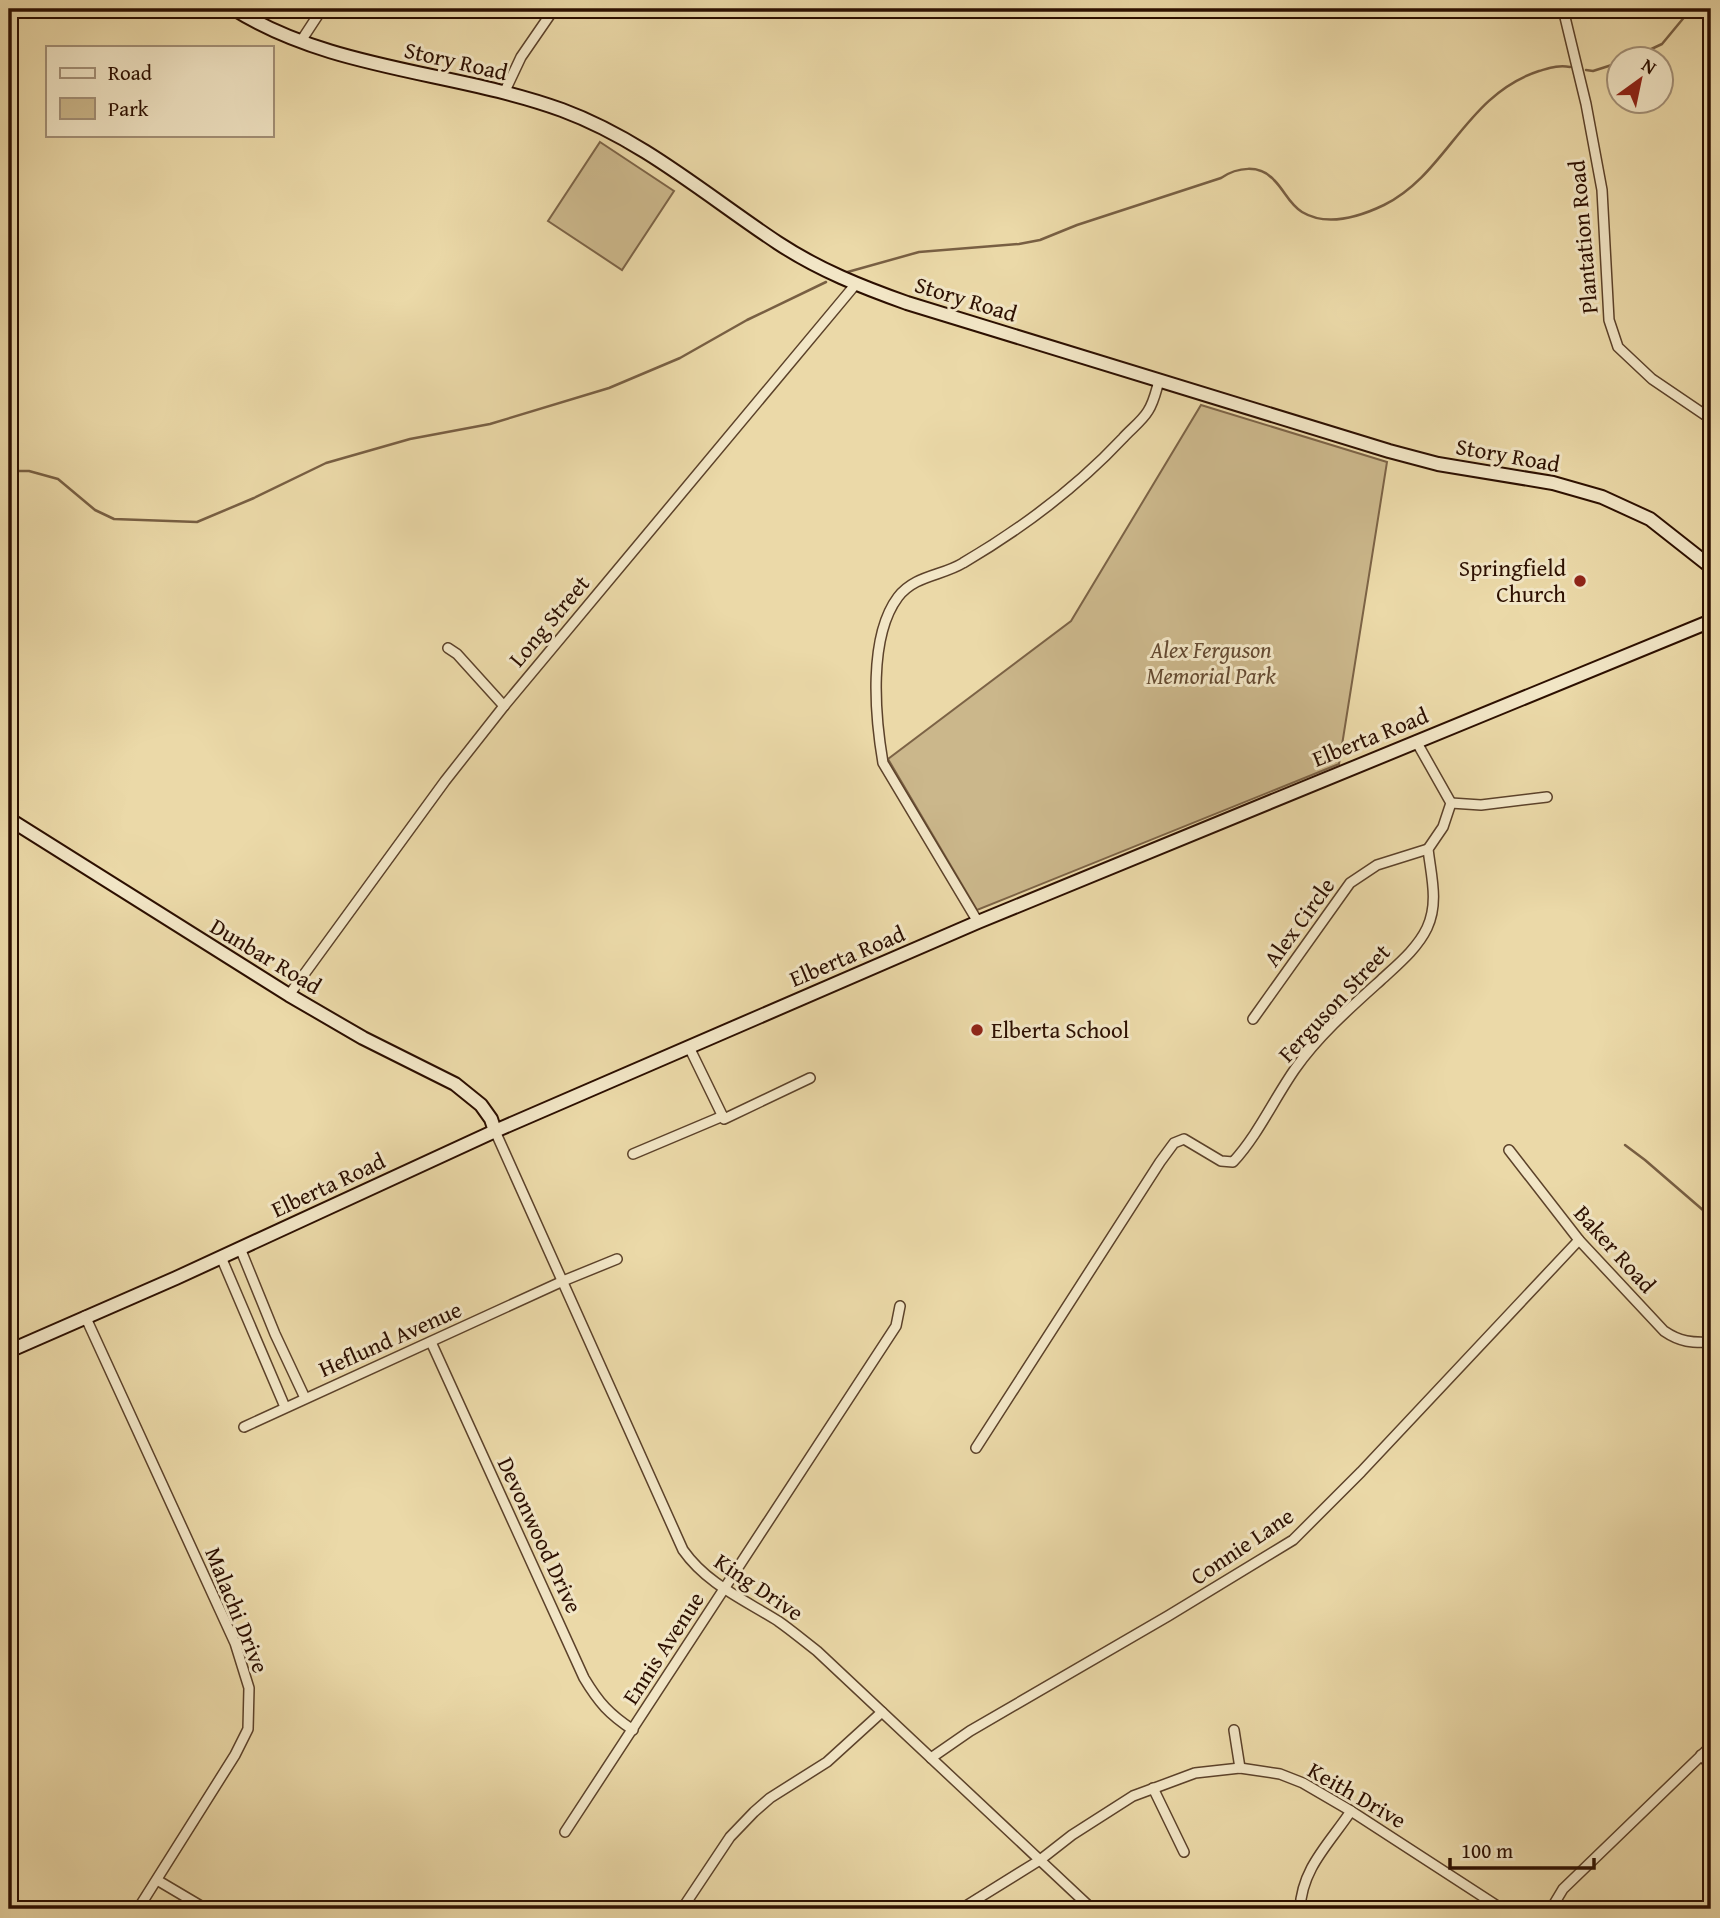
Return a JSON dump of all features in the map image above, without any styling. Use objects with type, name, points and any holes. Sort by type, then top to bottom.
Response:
[{"type":"street","name":"Story Road","points":[[234,9],[301,41],[379,64],[504,93],[562,110],[622,137],[672,168],[778,243],[855,285],[1160,381],[1438,464],[1553,483],[1602,496],[1650,519],[1711,567]]},
{"type":"street","points":[[301,41],[322,9]]},
{"type":"street","points":[[504,93],[521,57],[554,9]]},
{"type":"street","name":"Plantation Road","points":[[1563,9],[1586,104],[1602,190],[1609,320],[1618,347],[1652,379],[1711,419]]},
{"type":"street","name":"Long Street","points":[[289,995],[445,780],[855,285]]},
{"type":"street","points":[[978,922],[883,763],[876,671],[882,631],[896,600],[913,582],[960,565],[1006,536],[1082,477],[1148,412],[1160,381]]},
{"type":"street","name":"Elberta Road","points":[[9,1351],[495,1131],[978,922],[1711,621]]},
{"type":"street","points":[[448,648],[482,679],[504,706]]},
{"type":"street","points":[[1416,741],[1451,803],[1443,827],[1428,849]]},
{"type":"street","points":[[1451,803],[1481,804],[1547,797]]},
{"type":"street","name":"Dunbar Road","points":[[9,819],[289,995],[372,1043],[455,1084],[481,1105],[491,1119],[495,1131]]},
{"type":"street","name":"Alex Circle","points":[[1253,1019],[1350,883],[1377,865],[1428,849]]},
{"type":"street","name":"Ferguson Street","points":[[976,1448],[1174,1143],[1184,1139],[1222,1161],[1233,1162],[1255,1133],[1297,1066],[1326,1033],[1414,947],[1427,928],[1433,910],[1434,895],[1428,849]]},
{"type":"street","points":[[689,1047],[724,1119],[810,1078]]},
{"type":"street","points":[[633,1154],[723,1116]]},
{"type":"street","name":"King Drive","points":[[495,1131],[683,1550],[706,1577],[808,1644],[1092,1909]]},
{"type":"street","name":"Baker Road","points":[[1509,1150],[1579,1240],[1664,1331],[1678,1340],[1691,1343],[1711,1342]]},
{"type":"street","name":"Connie Lane","points":[[932,1758],[970,1731],[1293,1540],[1361,1472],[1579,1240]]},
{"type":"street","name":"Heflund Avenue","points":[[240,1248],[305,1398],[617,1259]]},
{"type":"street","points":[[221,1257],[285,1407]]},
{"type":"street","name":"Ennis Avenue","points":[[565,1832],[896,1326],[900,1306]]},
{"type":"street","name":"Malachi Drive","points":[[85,1316],[235,1643],[249,1688],[248,1729],[235,1755],[138,1909]]},
{"type":"street","name":"Devonwood Drive","points":[[431,1342],[584,1678],[596,1699],[610,1715],[634,1730]]},
{"type":"street","points":[[244,1427],[305,1398]]},
{"type":"street","points":[[682,1909],[730,1836],[754,1812],[827,1762],[882,1712]]},
{"type":"street","points":[[1234,1730],[1240,1768]]},
{"type":"street","points":[[1551,1909],[1563,1889],[1711,1746]]},
{"type":"street","points":[[1701,1755],[1711,1766]]},
{"type":"street","name":"Keith Drive","points":[[961,1909],[1040,1860],[1082,1828],[1133,1796],[1195,1773],[1240,1768],[1280,1774],[1303,1783],[1502,1909]]},
{"type":"street","points":[[1153,1788],[1184,1852]]},
{"type":"street","points":[[1300,1909],[1301,1891],[1306,1875],[1351,1811]]},
{"type":"street","points":[[157,1880],[206,1909]]},
{"type":"street","points":[[978,1899],[984,1909]]},
{"type":"green space","points":[[600,142],[674,191],[622,270],[548,221]]},
{"type":"green space","name":"Alex Ferguson Memorial Park","points":[[1201,405],[1387,462],[1339,764],[977,910],[888,759],[1071,621]]},
{"type":"waterway","points":[[1658,46],[1691,9]]},
{"type":"waterway","points":[[844,273],[919,252],[1040,240],[1077,225],[1221,178],[1234,171],[1248,169],[1262,171],[1268,175],[1302,212],[1332,220],[1354,216],[1384,205],[1406,191],[1474,116],[1514,82],[1539,71],[1570,67]]},
{"type":"waterway","points":[[1586,70],[1604,67]]},
{"type":"waterway","points":[[9,471],[29,471],[58,479],[95,510],[114,519],[197,522],[326,463],[410,439],[490,424],[609,388],[680,358],[747,320],[826,282]]},
{"type":"waterway","points":[[1625,1145],[1711,1217]]},
{"type":"place","name":"Springfield Church","points":[[1580,581]]},
{"type":"place","name":"Elberta School","points":[[977,1030]]}]
